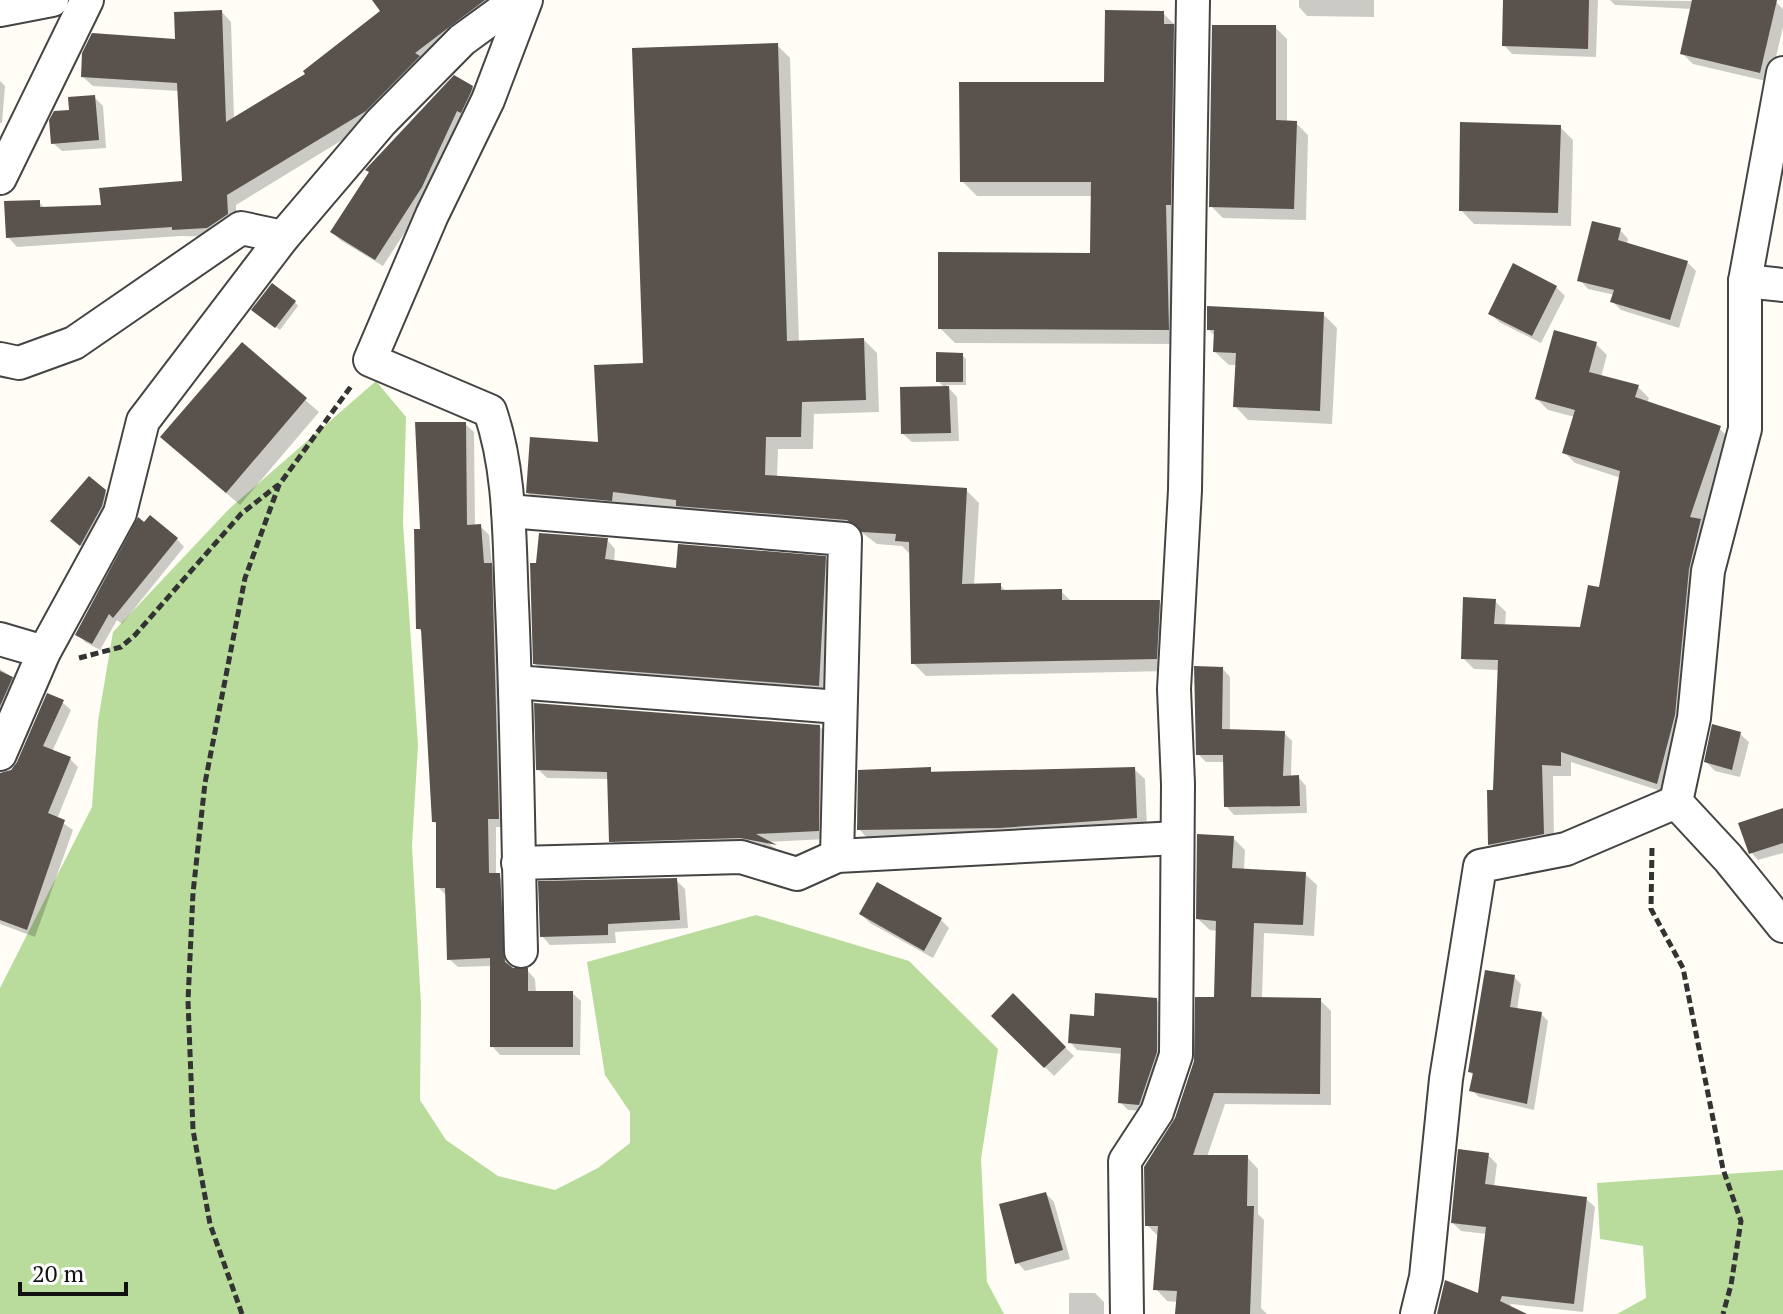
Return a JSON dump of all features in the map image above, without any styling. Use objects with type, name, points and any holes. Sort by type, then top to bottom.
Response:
[{"type":"street","points":[[0,10],[52,0]]},
{"type":"street","points":[[0,178],[87,0]]},
{"type":"street","points":[[0,754],[44,652],[120,513],[143,421],[283,237],[381,122],[451,50],[517,0]]},
{"type":"street","points":[[521,951],[515,682],[508,511],[501,443],[490,411],[370,360],[432,215],[488,100],[526,0]]},
{"type":"street","points":[[1127,1314],[1125,1161],[1157,1112],[1176,1055],[1174,689],[1185,490],[1193,0]]},
{"type":"street","points":[[1676,802],[1694,718],[1708,571],[1745,429],[1745,281],[1783,73]]},
{"type":"street","points":[[0,359],[19,363],[74,343],[241,228],[283,237]]},
{"type":"street","points":[[1745,281],[1783,285]]},
{"type":"street","points":[[508,511],[845,539],[837,856]]},
{"type":"street","points":[[0,639],[44,652]]},
{"type":"street","points":[[515,682],[839,707]]},
{"type":"street","points":[[1676,802],[1728,858],[1783,926]]},
{"type":"street","points":[[1417,1314],[1426,1277],[1446,1079],[1480,866],[1566,849],[1676,802]]},
{"type":"street","points":[[518,863],[741,857],[797,874],[837,856],[1177,838]]},
{"type":"path","points":[[242,1314],[210,1224],[193,1130],[188,1001],[193,893],[205,783],[245,578],[279,485],[370,360]]},
{"type":"path","points":[[44,652],[86,659],[121,647],[184,583],[241,514],[279,485]]},
{"type":"path","points":[[1676,802],[1652,848],[1651,909],[1683,968],[1723,1169],[1741,1221],[1723,1314]]},
{"type":"green space","points":[[376,381],[406,417],[403,523],[418,745],[412,846],[421,1004],[420,1100],[446,1140],[498,1176],[555,1190],[598,1168],[630,1143],[630,1112],[605,1075],[587,962],[756,915],[909,961],[998,1049],[981,1159],[987,1282],[1004,1314],[0,1314],[0,988],[92,807],[98,721],[113,632],[229,509]]},
{"type":"green space","points":[[1783,1170],[1783,1314],[1617,1314],[1646,1298],[1643,1246],[1600,1239],[1597,1183]]},
{"type":"building","points":[[372,0],[485,0],[415,53],[420,56],[366,111],[227,195],[228,214],[207,228],[172,230],[172,227],[6,238],[4,201],[40,200],[40,207],[101,205],[99,188],[182,181],[177,83],[81,77],[82,53],[92,33],[175,39],[174,12],[222,10],[226,122],[305,74],[303,71],[380,11]]},
{"type":"building","points":[[1503,0],[1589,0],[1588,49],[1502,46]]},
{"type":"building","points":[[1692,0],[1777,0],[1760,73],[1680,54]]},
{"type":"building","points":[[1105,10],[1164,11],[1164,24],[1174,24],[1171,205],[1166,205],[1169,330],[938,329],[938,252],[1090,253],[1091,182],[960,182],[959,82],[1104,82]]},
{"type":"building","points":[[1212,25],[1276,25],[1276,120],[1297,121],[1294,209],[1209,207]]},
{"type":"building","points":[[778,43],[787,341],[864,338],[866,400],[802,402],[801,437],[766,437],[765,475],[967,488],[962,584],[1001,583],[1001,590],[1062,589],[1062,600],[1160,600],[1157,659],[911,664],[909,542],[895,541],[896,534],[862,532],[847,520],[676,506],[676,500],[613,492],[612,501],[526,493],[530,437],[598,442],[594,365],[643,363],[632,48]]},
{"type":"building","points":[[454,75],[473,86],[471,92],[461,113],[457,111],[422,187],[375,260],[330,232],[369,172],[365,170]]},
{"type":"building","points":[[95,95],[99,140],[51,144],[49,120],[54,111],[69,110],[68,97]]},
{"type":"building","points":[[1460,122],[1561,125],[1558,213],[1459,211]]},
{"type":"building","points":[[1592,221],[1621,228],[1618,240],[1688,261],[1670,320],[1610,302],[1614,290],[1577,281]]},
{"type":"building","points":[[1513,263],[1557,286],[1532,336],[1488,314]]},
{"type":"building","points":[[272,283],[296,301],[275,328],[251,310]]},
{"type":"building","points":[[1207,306],[1324,312],[1320,411],[1233,407],[1236,353],[1213,352],[1214,330],[1207,330]]},
{"type":"building","points":[[1554,330],[1597,342],[1589,372],[1639,385],[1635,397],[1721,426],[1690,517],[1701,519],[1689,569],[1675,715],[1657,784],[1561,752],[1561,766],[1542,765],[1544,834],[1488,845],[1487,790],[1493,790],[1498,660],[1461,659],[1463,597],[1496,599],[1494,624],[1580,627],[1588,585],[1599,587],[1620,471],[1562,453],[1575,410],[1535,399]]},
{"type":"building","points":[[242,342],[307,398],[226,493],[160,437]]},
{"type":"building","points":[[936,352],[963,353],[963,382],[936,382]]},
{"type":"building","points":[[949,386],[951,433],[901,434],[900,387]]},
{"type":"building","points":[[415,422],[466,422],[467,525],[481,524],[484,563],[492,563],[499,819],[488,819],[489,873],[500,873],[505,962],[513,968],[528,968],[528,991],[573,991],[573,1047],[490,1047],[490,958],[447,960],[445,888],[436,888],[436,822],[432,822],[421,629],[416,629],[414,529],[420,529]]},
{"type":"building","points":[[89,476],[106,490],[102,506],[80,546],[50,521]]},
{"type":"building","points":[[150,515],[178,538],[113,618],[109,614],[92,644],[75,635],[138,517],[144,522]]},
{"type":"building","points":[[539,533],[608,538],[605,559],[676,568],[678,544],[826,556],[819,686],[533,664],[530,563],[536,563]]},
{"type":"building","points":[[1194,666],[1223,667],[1222,729],[1285,731],[1283,776],[1299,775],[1300,806],[1224,807],[1223,755],[1196,755]]},
{"type":"building","points":[[0,671],[13,677],[0,706]]},
{"type":"building","points":[[47,693],[64,700],[43,746],[71,757],[48,813],[65,820],[27,930],[0,920],[0,773],[11,770],[17,762]]},
{"type":"building","points":[[534,703],[820,725],[819,831],[756,834],[777,845],[740,838],[609,842],[607,772],[536,770]]},
{"type":"building","points":[[1712,724],[1741,732],[1732,770],[1704,762]]},
{"type":"building","points":[[931,767],[931,772],[1135,767],[1137,818],[1000,828],[857,830],[858,770]]},
{"type":"building","points":[[1783,808],[1783,843],[1749,854],[1738,823]]},
{"type":"building","points":[[1197,834],[1234,836],[1232,868],[1306,872],[1303,925],[1254,923],[1251,997],[1321,998],[1320,1094],[1214,1093],[1193,1155],[1248,1155],[1247,1206],[1254,1206],[1250,1314],[1175,1314],[1177,1291],[1153,1290],[1158,1226],[1145,1226],[1144,1167],[1175,1118],[1194,1061],[1195,997],[1214,997],[1216,921],[1196,919]]},
{"type":"building","points":[[677,878],[680,920],[608,924],[608,935],[540,937],[538,881]]},
{"type":"building","points":[[877,882],[942,918],[924,951],[859,914]]},
{"type":"building","points":[[1485,970],[1515,975],[1510,1007],[1542,1012],[1527,1104],[1469,1091],[1473,1073],[1468,1072]]},
{"type":"building","points":[[1013,993],[1066,1047],[1044,1068],[991,1016]]},
{"type":"building","points":[[1095,993],[1157,998],[1157,1052],[1139,1105],[1118,1103],[1121,1048],[1068,1043],[1070,1014],[1094,1016]]},
{"type":"building","points":[[1458,1149],[1489,1153],[1485,1184],[1587,1197],[1574,1304],[1502,1296],[1500,1301],[1527,1314],[1437,1314],[1445,1280],[1478,1293],[1486,1227],[1451,1223]]},
{"type":"building","points":[[1046,1192],[1063,1250],[1015,1264],[999,1204]]}]
